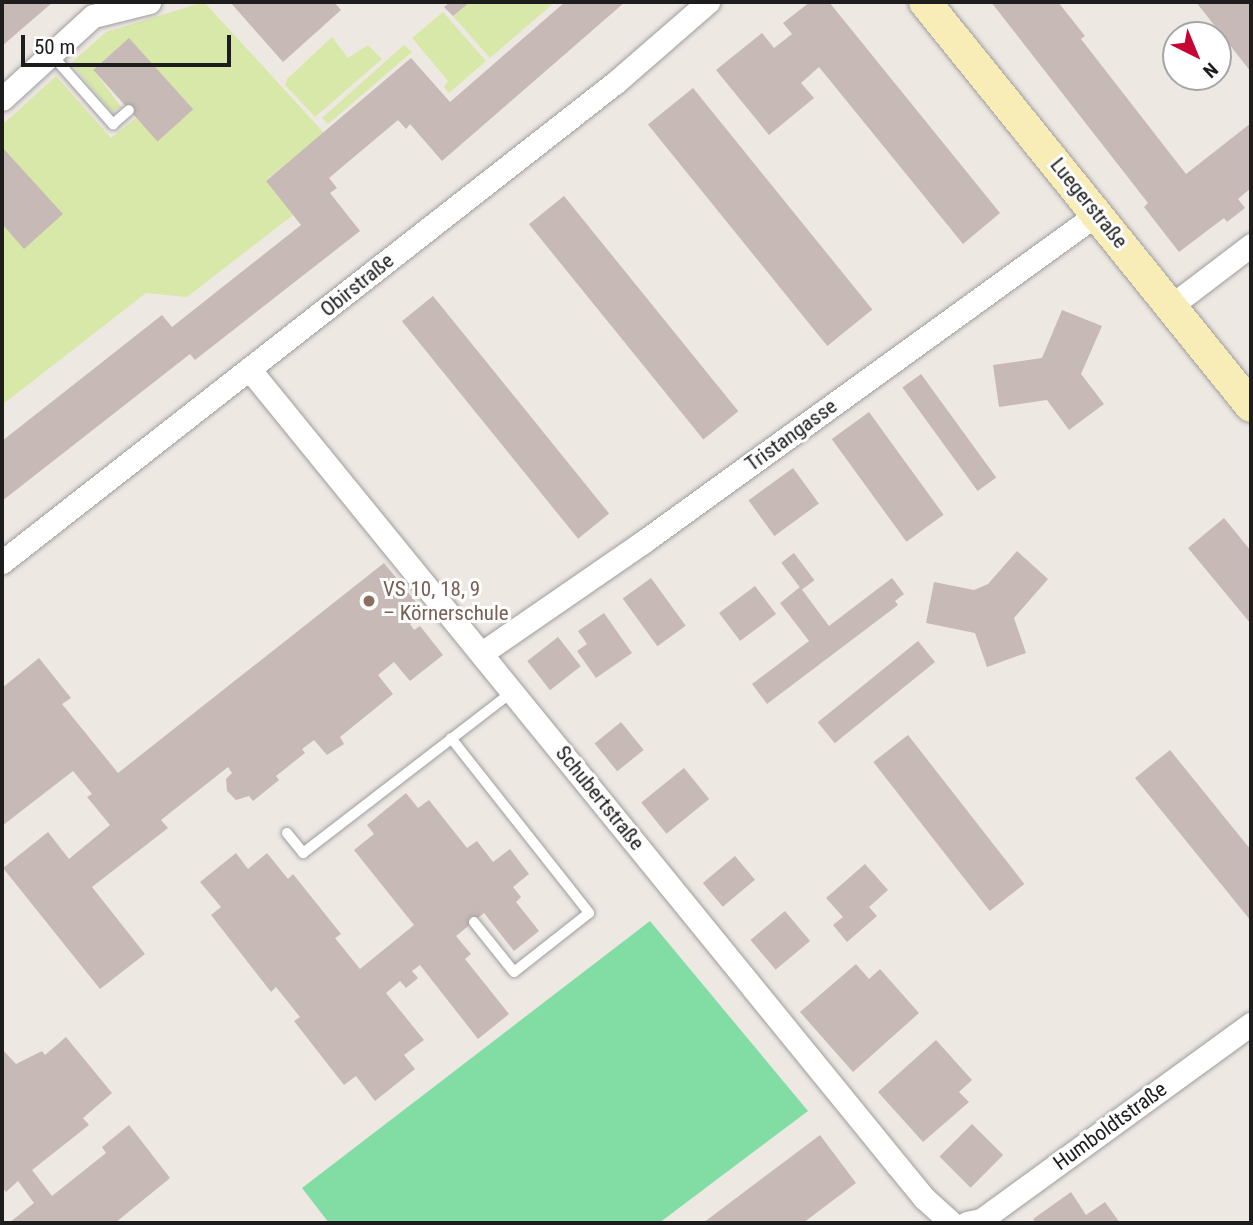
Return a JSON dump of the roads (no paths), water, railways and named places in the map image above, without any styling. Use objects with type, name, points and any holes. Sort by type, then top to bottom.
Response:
[{"type":"street","points":[[2,99],[101,9],[149,2]]},
{"type":"street","name":"Obirstraße","points":[[2,562],[616,82],[708,2]]},
{"type":"street","name":"Luegerstraße","points":[[925,2],[1251,406]]},
{"type":"street","name":"Tristangasse","points":[[482,653],[643,542],[1097,214]]},
{"type":"street","points":[[1171,306],[1251,246]]},
{"type":"street","name":"Schubertstraße","points":[[250,370],[917,1190],[952,1223]]},
{"type":"street","name":"Humboldtstraße","points":[[967,1223],[981,1220],[1251,1024]]},
{"type":"lane","points":[[51,54],[113,124],[129,110]]},
{"type":"lane","points":[[287,833],[303,853],[513,691]]},
{"type":"lane","points":[[451,738],[589,913],[514,972],[474,922]]},
{"type":"place","name":"VS 10, 18, 9 – Körnerschule","points":[[369,601]]}]
